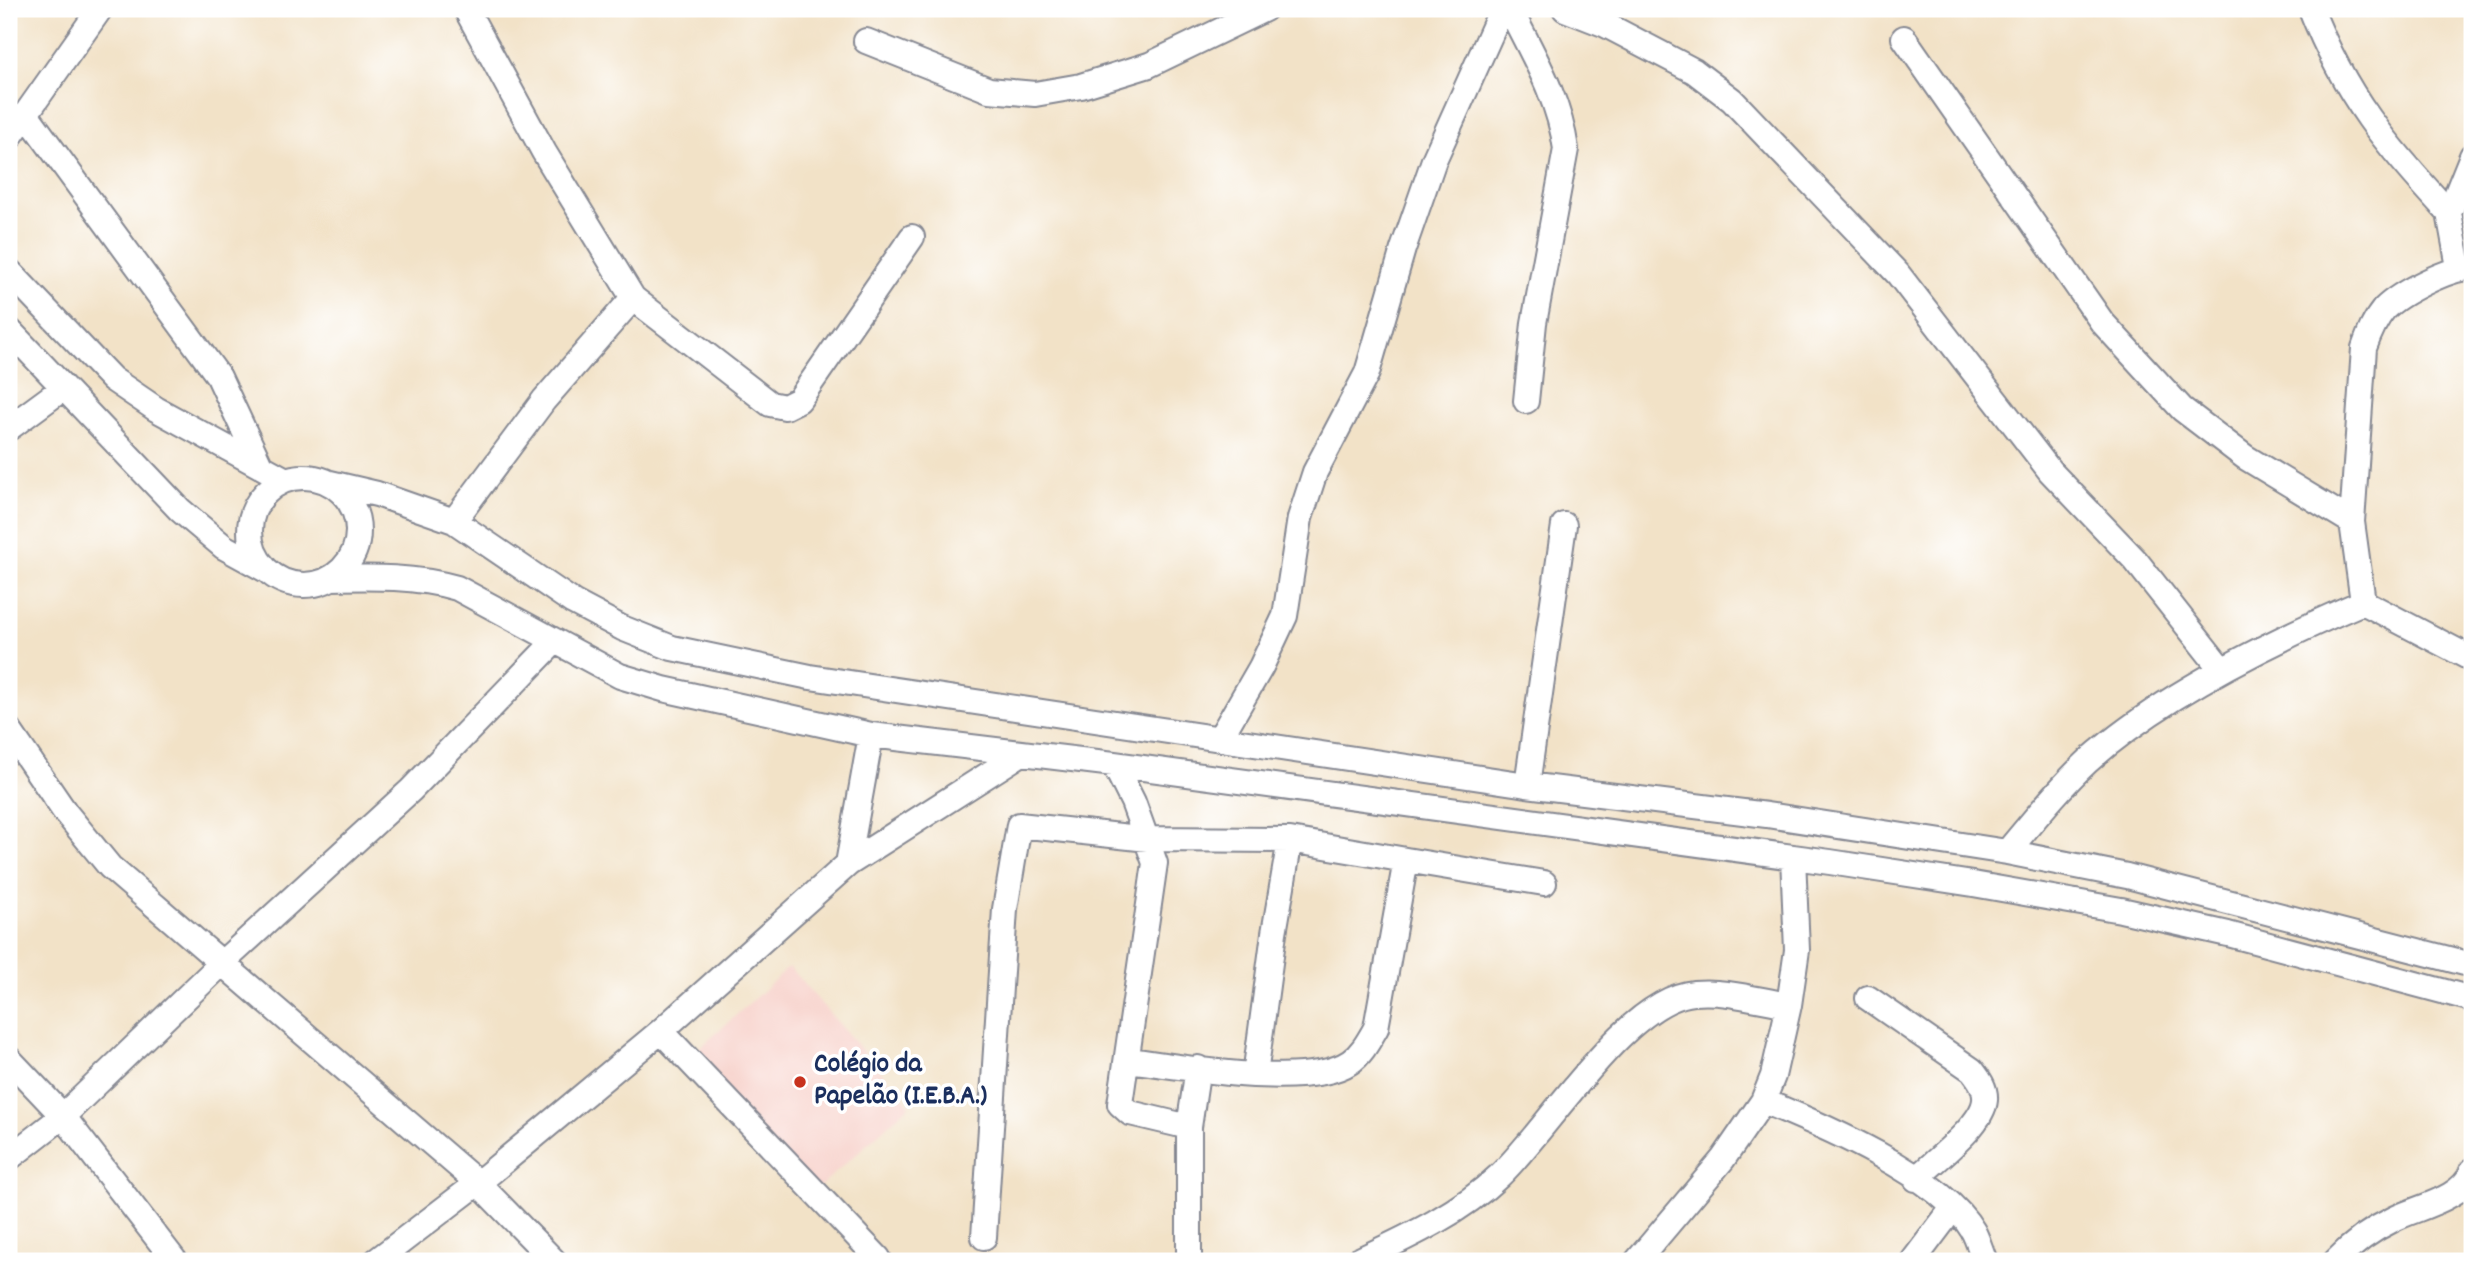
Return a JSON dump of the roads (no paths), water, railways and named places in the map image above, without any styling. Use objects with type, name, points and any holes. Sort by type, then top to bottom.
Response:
[{"type":"street","points":[[9,138],[100,9]]},
{"type":"street","points":[[466,9],[544,152],[633,298],[770,404],[785,407],[799,400],[912,237]]},
{"type":"street","points":[[866,41],[989,90],[1035,94],[1081,86],[1149,65],[1265,9]]},
{"type":"street","points":[[1220,738],[1261,667],[1285,616],[1300,518],[1315,472],[1367,373],[1403,248],[1434,160],[1502,9]]},
{"type":"street","points":[[1510,9],[1550,88],[1562,122],[1566,149],[1534,323],[1526,401]]},
{"type":"street","points":[[1565,9],[1606,25],[1695,71],[1732,100],[1898,274],[2050,471],[2136,561],[2222,670]]},
{"type":"street","points":[[2311,9],[2352,96],[2388,147],[2449,213],[2465,268],[2396,299],[2370,328],[2364,348],[2352,522],[2363,603]]},
{"type":"street","points":[[1904,38],[2102,322],[2182,409],[2245,457],[2352,522]]},
{"type":"street","points":[[27,115],[219,377],[260,465]]},
{"type":"street","points":[[2449,213],[2472,156]]},
{"type":"street","points":[[9,271],[112,379],[156,409],[286,480]]},
{"type":"street","points":[[454,521],[544,400],[633,298]]},
{"type":"street","points":[[9,330],[62,389],[198,526],[224,547],[280,580],[297,585],[315,584],[331,578],[393,577],[431,580],[457,587],[620,676],[663,689],[871,734],[1114,764],[1793,857],[2121,910],[2228,934],[2472,999]]},
{"type":"street","points":[[9,428],[62,389]]},
{"type":"street","points":[[266,570],[250,541],[251,519],[260,499],[276,484],[308,477],[377,494],[454,521],[573,602],[622,628],[672,648],[810,677],[1527,785],[1767,815],[2007,852],[2127,876],[2472,965]]},
{"type":"street","points":[[330,483],[351,503],[359,530],[351,558],[331,578]]},
{"type":"street","points":[[1527,785],[1564,525]]},
{"type":"street","points":[[2007,852],[2060,790],[2096,754],[2122,733],[2222,670],[2363,603]]},
{"type":"street","points":[[2363,603],[2472,659]]},
{"type":"street","points":[[9,1158],[62,1116],[222,963],[411,790],[555,641]]},
{"type":"street","points":[[9,730],[65,812],[110,867],[478,1183],[554,1261]]},
{"type":"street","points":[[848,864],[871,734]]},
{"type":"street","points":[[376,1261],[478,1183],[662,1031],[848,864],[1021,753]]},
{"type":"street","points":[[1114,764],[1148,839],[1155,863],[1120,1104],[1125,1109],[1189,1127]]},
{"type":"street","points":[[984,1237],[1005,909],[1017,828],[1021,824],[1148,839],[1290,840],[1545,883]]},
{"type":"street","points":[[1255,1075],[1274,933],[1290,840]]},
{"type":"street","points":[[1637,1261],[1723,1159],[1763,1101],[1777,1061],[1797,950],[1793,857]]},
{"type":"street","points":[[1128,1060],[1255,1075],[1311,1074],[1350,1062],[1364,1048],[1376,1028],[1406,860]]},
{"type":"street","points":[[1357,1261],[1425,1229],[1498,1177],[1625,1032],[1653,1007],[1692,993],[1727,994],[1789,1005]]},
{"type":"street","points":[[1868,998],[1972,1070],[1983,1085],[1985,1100],[1979,1118],[1916,1179]]},
{"type":"street","points":[[662,1031],[878,1258]]},
{"type":"street","points":[[9,1059],[62,1116],[175,1261]]},
{"type":"street","points":[[1189,1261],[1189,1127],[1198,1068]]},
{"type":"street","points":[[1763,1101],[1868,1148],[1916,1179],[1953,1209],[1972,1230],[1985,1261]]},
{"type":"street","points":[[2336,1261],[2347,1250],[2392,1220],[2457,1190],[2470,1179],[2472,1171]]},
{"type":"street","points":[[1913,1261],[1953,1209]]},
{"type":"place","name":"Colégio da Papelão (I.E.B.A.)","points":[[800,1082]]}]
